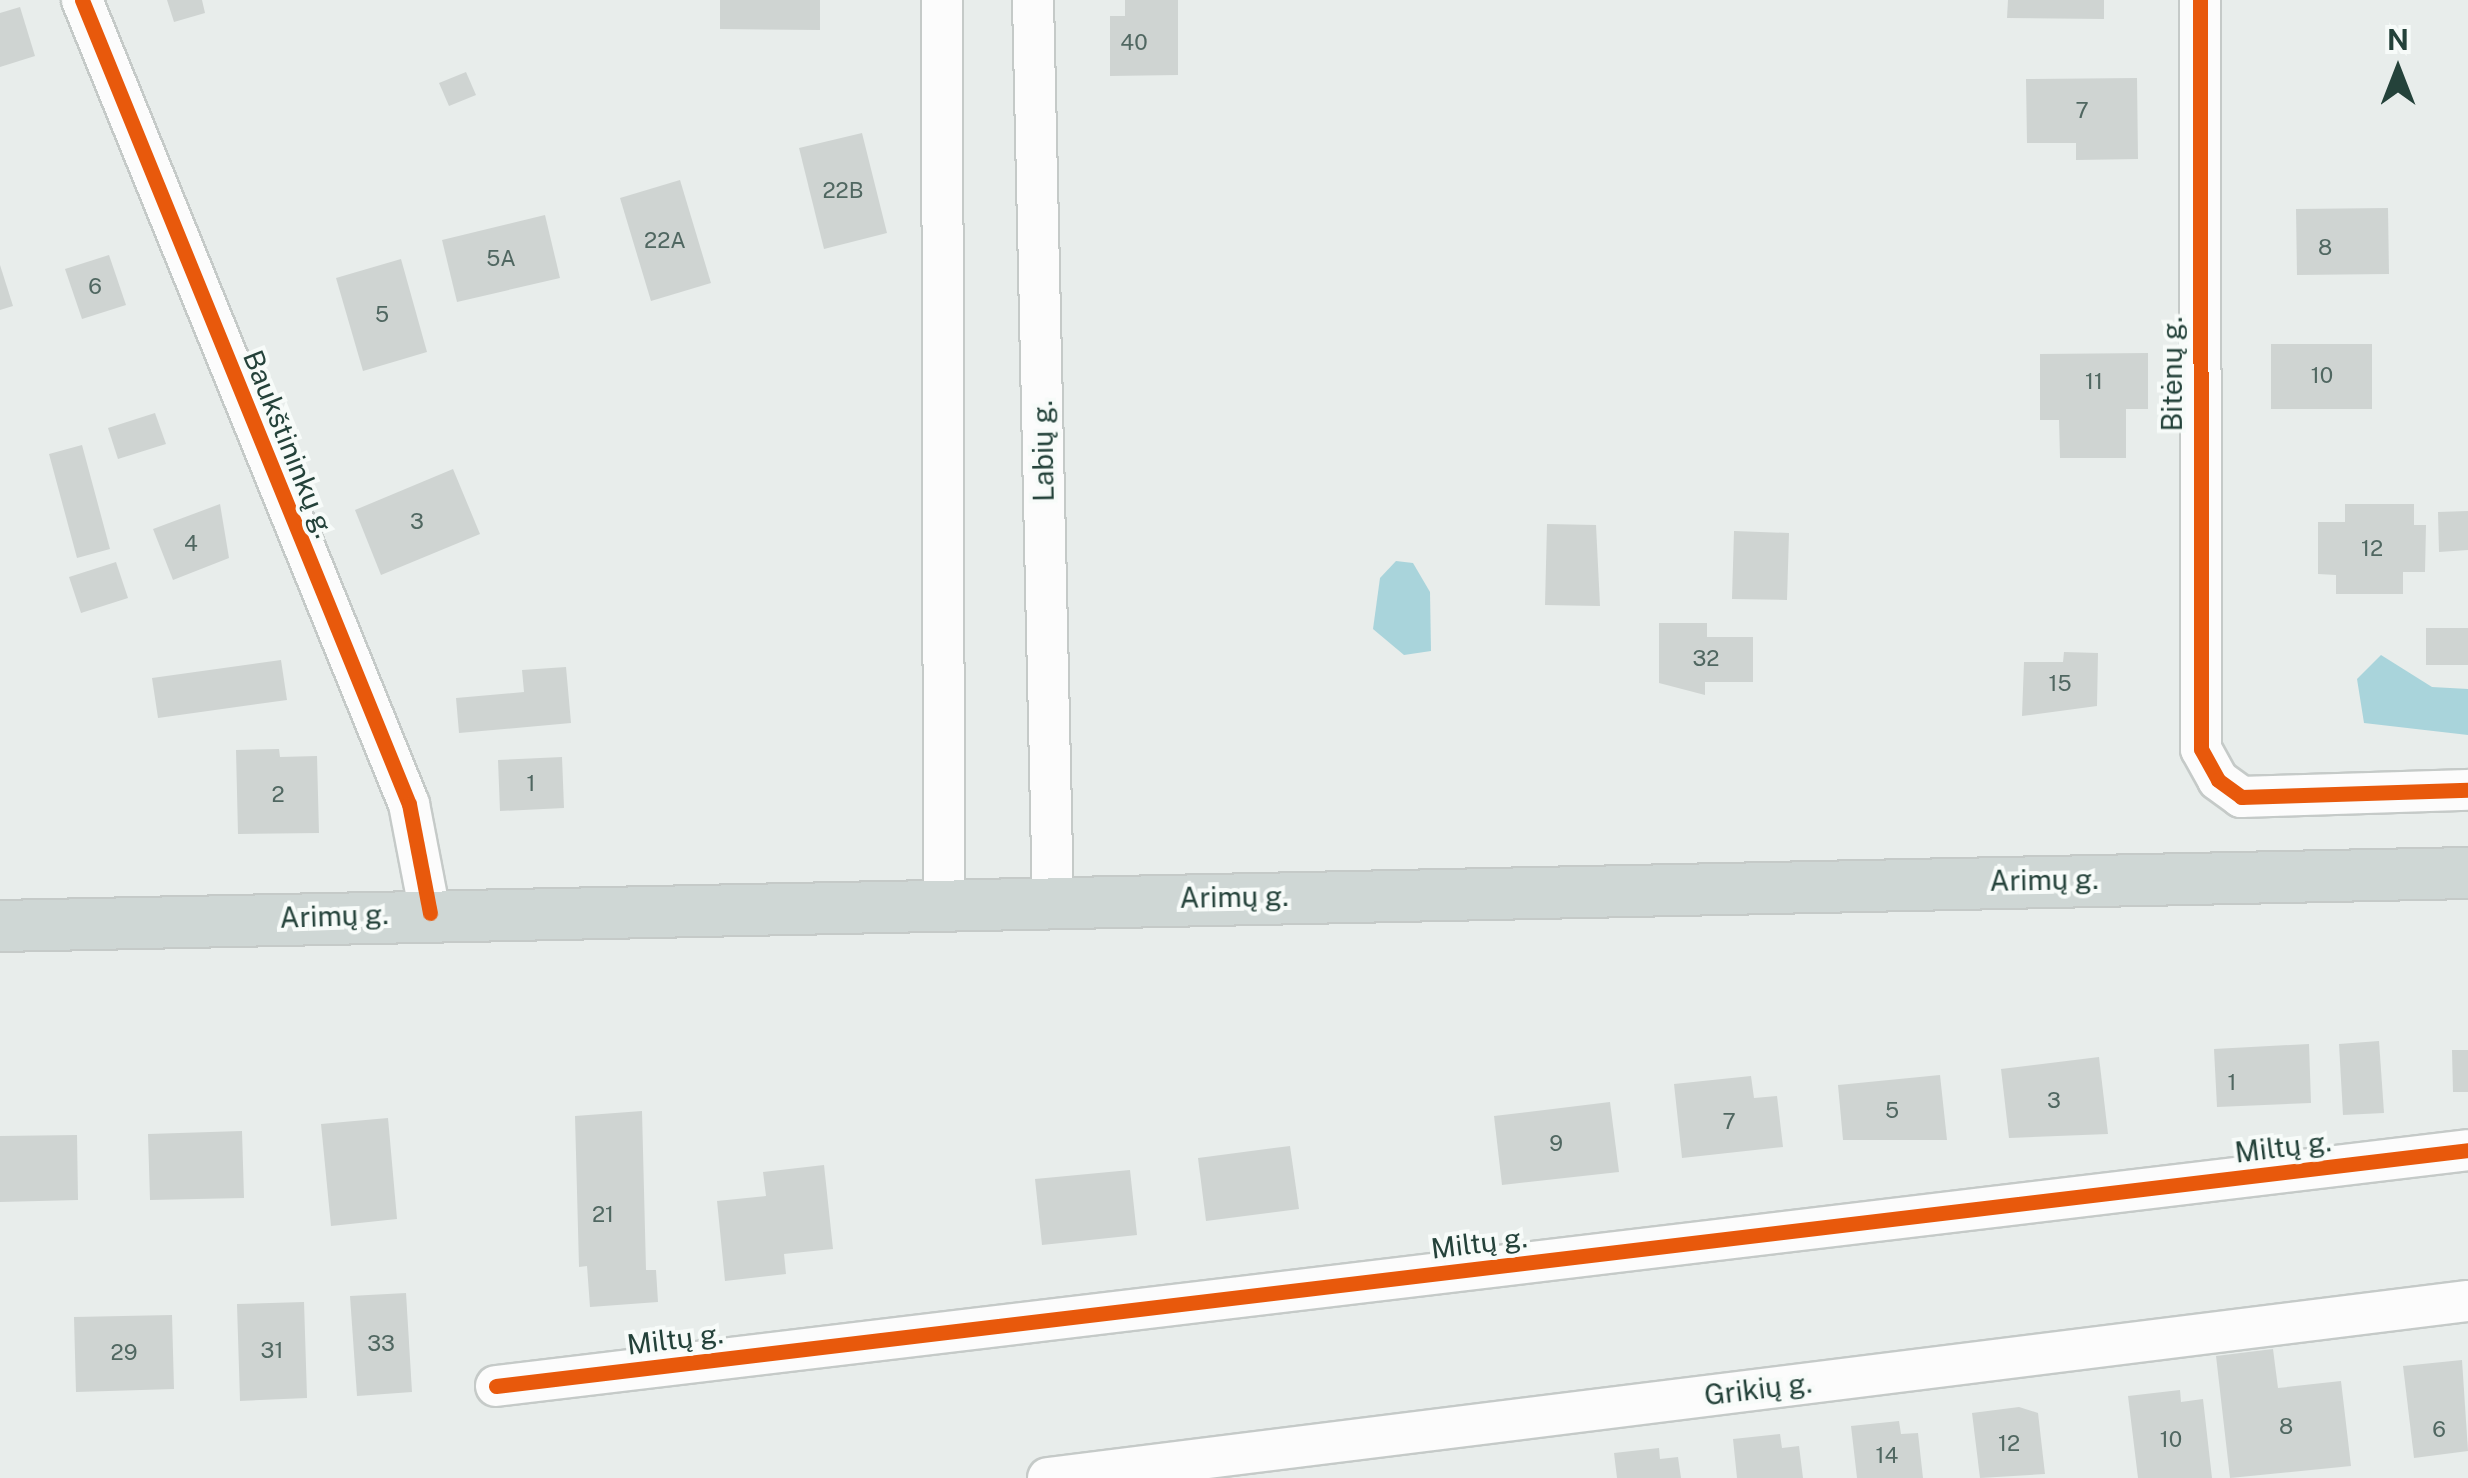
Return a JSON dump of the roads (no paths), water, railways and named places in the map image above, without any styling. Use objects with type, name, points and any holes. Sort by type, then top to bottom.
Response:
[{"type":"main road","name":"Arimų g.","points":[[0,926],[430,913],[944,906],[2468,872]]},
{"type":"street","name":"Baukštininkų g.","points":[[82,0],[409,804],[430,913]]},
{"type":"street","points":[[942,0],[944,906]]},
{"type":"street","name":"Labių g.","points":[[1033,0],[1053,902]]},
{"type":"street","name":"Bitėnų g.","points":[[2200,0],[2201,749],[2218,780],[2241,797],[2468,790]]},
{"type":"street","name":"Miltų g.","points":[[496,1386],[2468,1150]]},
{"type":"street","name":"Grikių g.","points":[[1048,1478],[2468,1301]]},
{"type":"water","points":[[1396,561],[1413,563],[1430,592],[1431,651],[1404,655],[1373,629],[1380,578]]},
{"type":"water","points":[[2381,655],[2432,687],[2468,689],[2468,735],[2364,723],[2357,679]]}]
